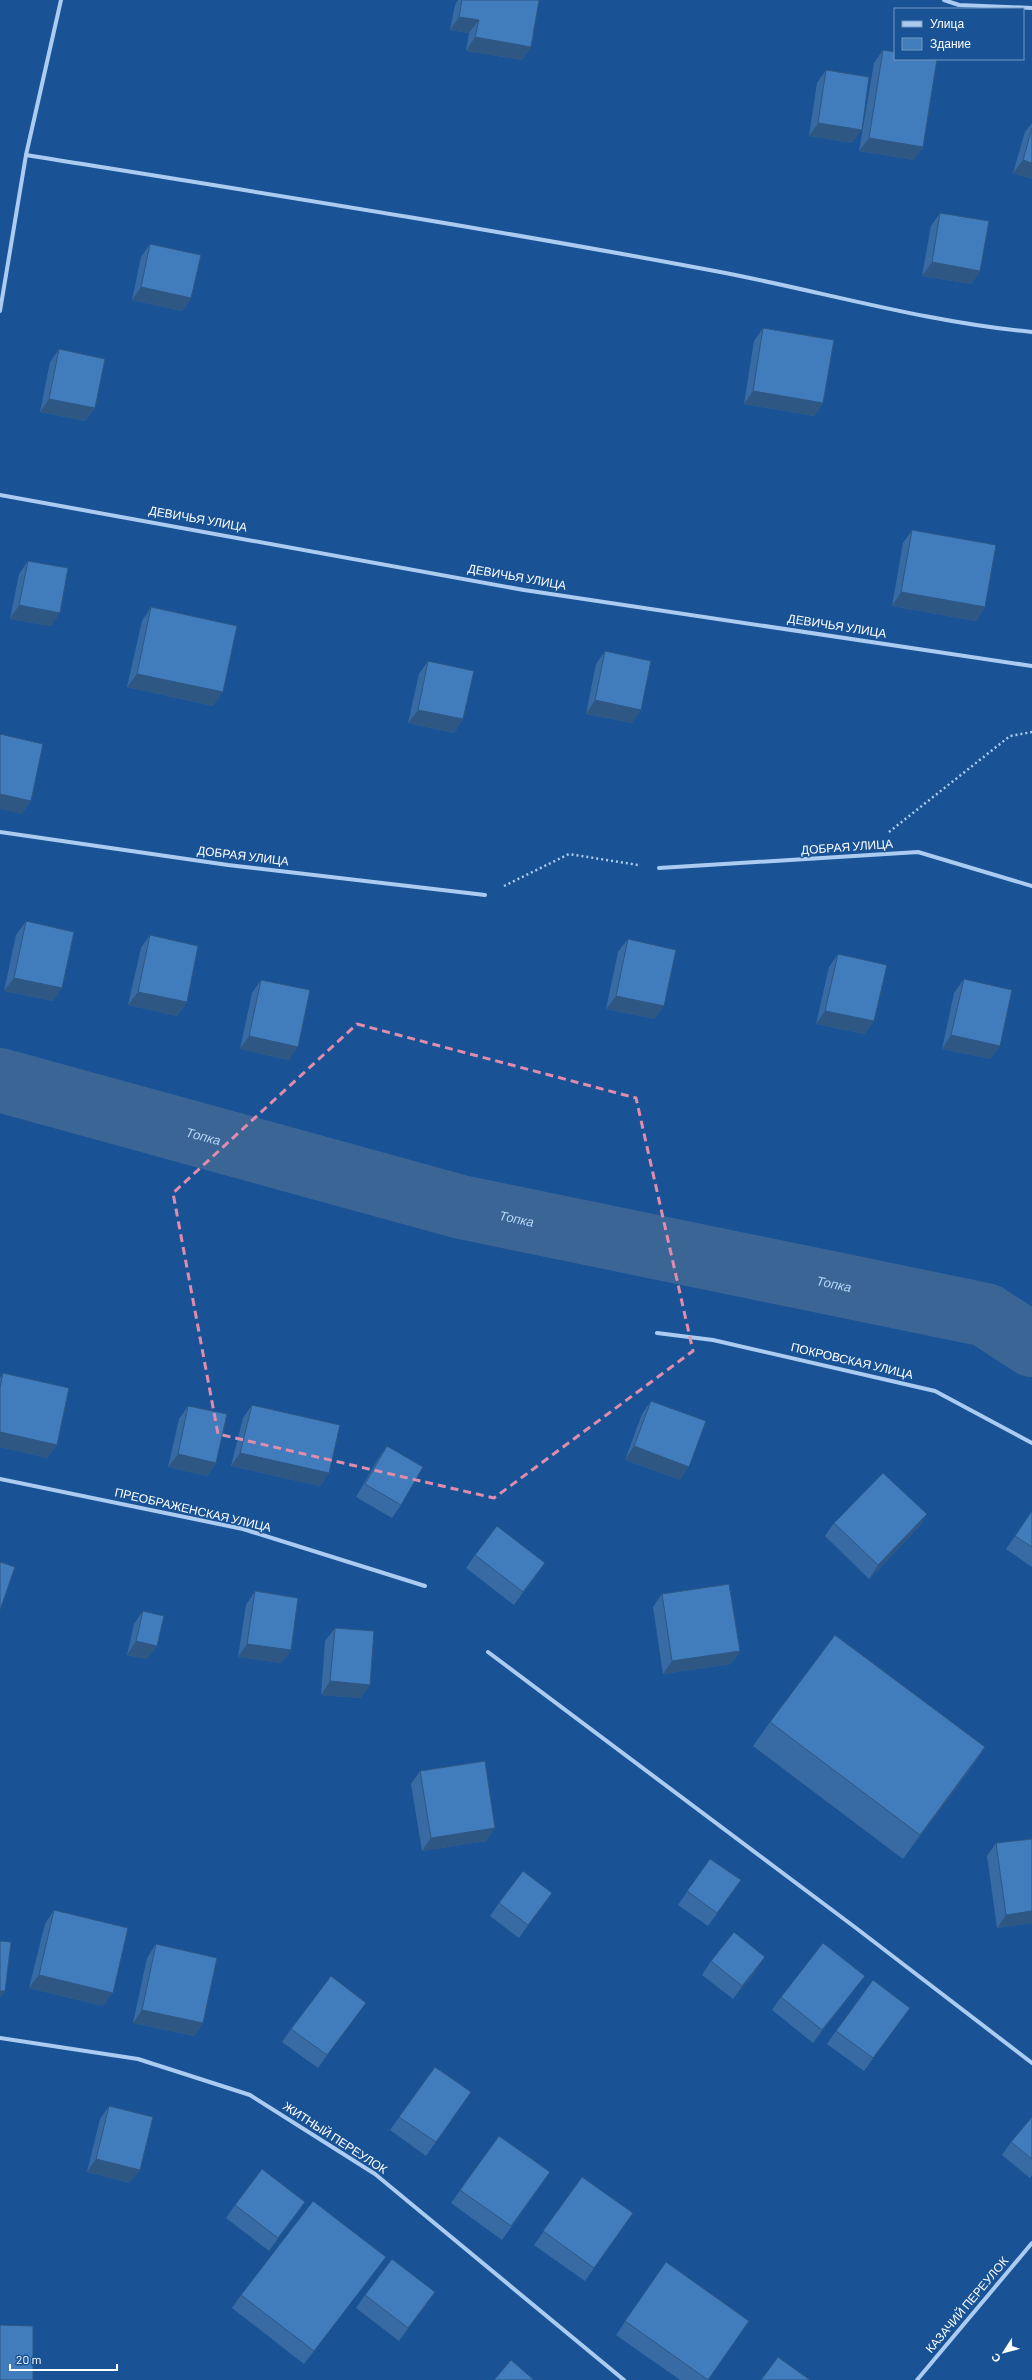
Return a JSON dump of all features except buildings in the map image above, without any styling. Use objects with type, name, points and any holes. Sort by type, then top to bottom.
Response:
[{"type":"street","points":[[0,311],[26,155],[61,0]]},
{"type":"street","points":[[944,0],[959,5],[1032,8]]},
{"type":"street","points":[[26,155],[474,228],[717,271],[889,309],[979,327],[1032,332]]},
{"type":"street","name":"ДЕВИЧЬЯ УЛИЦА","points":[[0,494],[524,590],[1032,666]]},
{"type":"street","name":"ДОБРАЯ УЛИЦА","points":[[0,832],[228,865],[485,895]]},
{"type":"street","name":"ДОБРАЯ УЛИЦА","points":[[658,868],[918,852],[1032,886]]},
{"type":"street","name":"ПОКРОВСКАЯ УЛИЦА","points":[[657,1333],[713,1340],[935,1391],[1032,1443]]},
{"type":"street","name":"ПРЕОБРАЖЕНСКАЯ УЛИЦА","points":[[0,1479],[243,1529],[425,1586]]},
{"type":"street","points":[[488,1652],[856,1928],[1032,2064]]},
{"type":"street","name":"ЖИТНЫЙ ПЕРЕУЛОК","points":[[0,2038],[138,2059],[250,2095],[375,2174],[624,2380]]},
{"type":"street","name":"КАЗАЧИЙ ПЕРЕУЛОК","points":[[917,2380],[1032,2243]]},
{"type":"path","points":[[859,856],[1010,736],[1032,732]]},
{"type":"path","points":[[485,895],[569,854],[658,868]]},
{"type":"highlighted area","points":[[357,1024],[636,1098],[693,1351],[494,1498],[218,1434],[173,1193]]},
{"type":"waterway","name":"Топка","points":[[0,1080],[461,1207],[986,1315],[1032,1345]]}]
